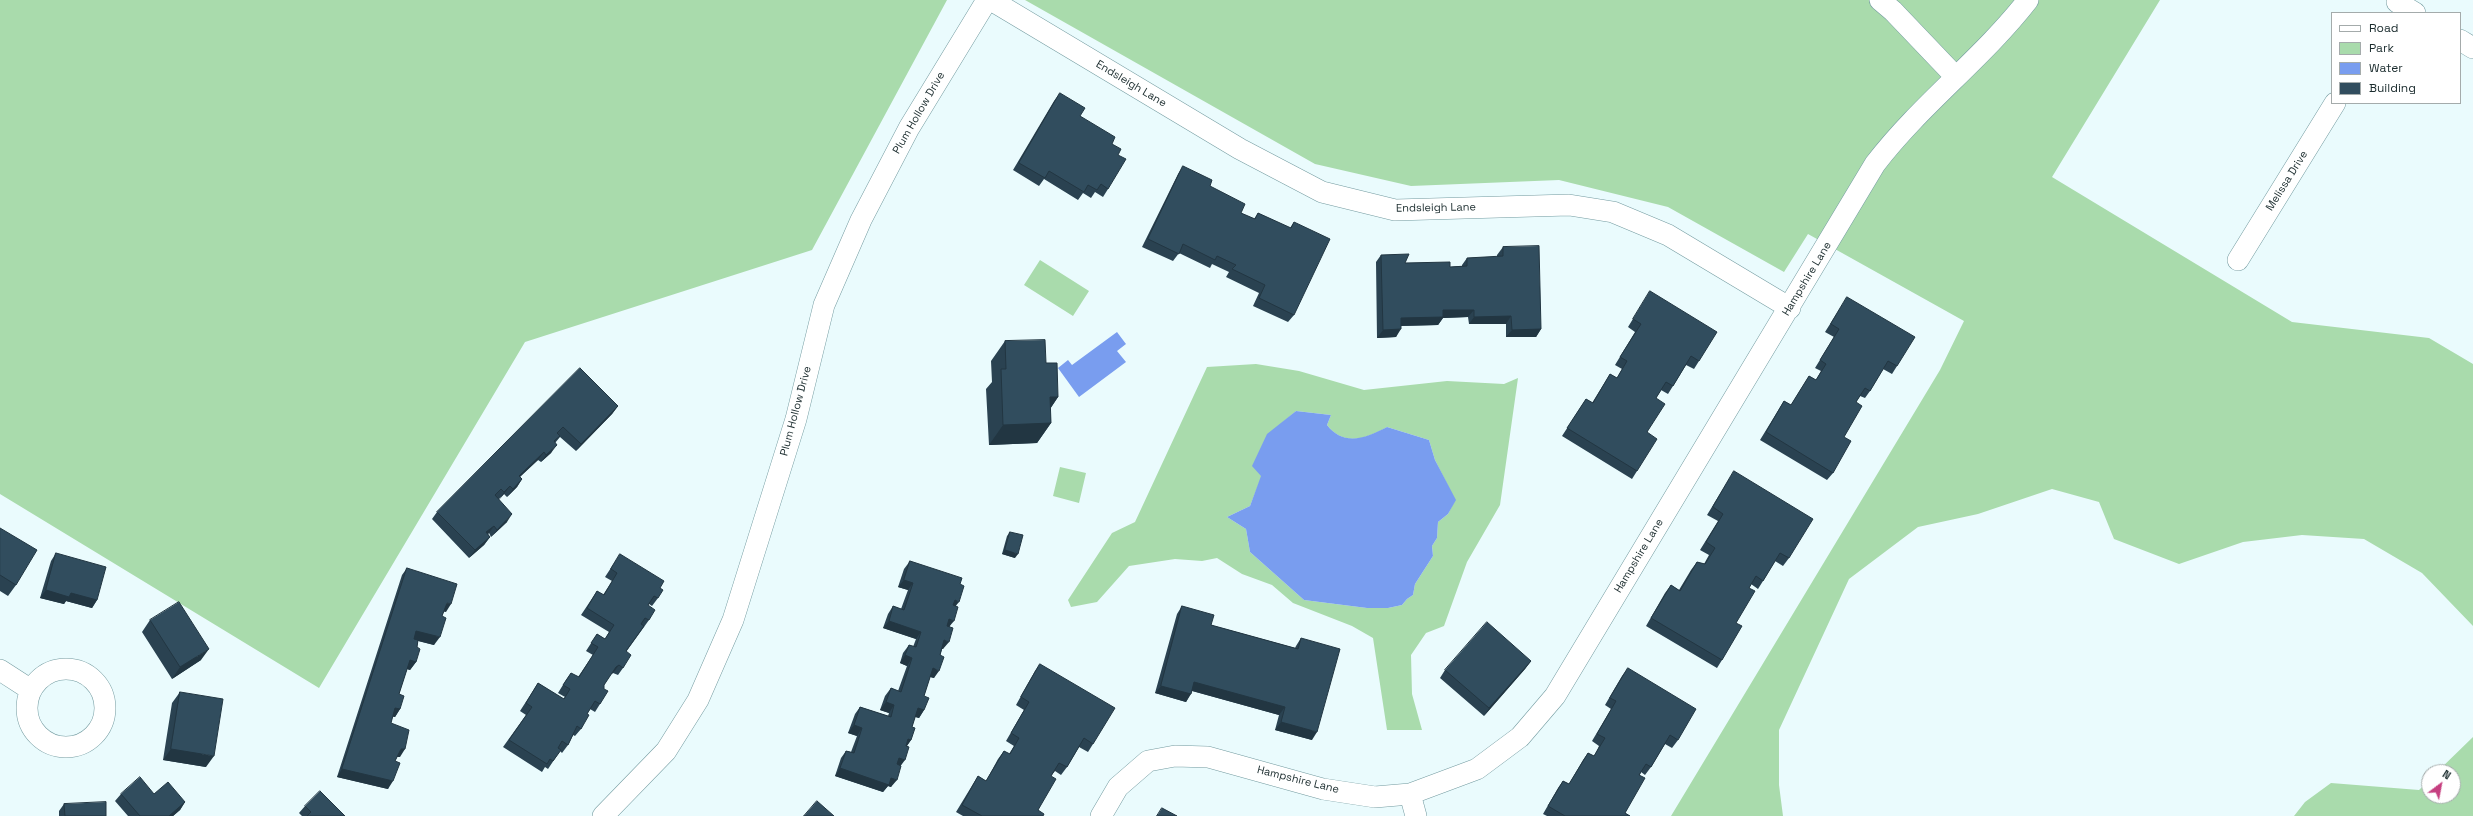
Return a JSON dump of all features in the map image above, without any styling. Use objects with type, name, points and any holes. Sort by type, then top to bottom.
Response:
[{"type":"street","name":"Plum Hollow Drive","points":[[603,816],[666,751],[698,700],[733,620],[796,419],[824,305],[861,220],[909,128],[987,0]]},
{"type":"street","name":"Endsleigh Lane","points":[[991,0],[1240,149],[1322,192],[1395,210],[1569,205],[1613,212],[1668,235],[1790,308]]},
{"type":"street","points":[[1880,0],[1893,11],[1954,76]]},
{"type":"street","name":"Hampshire Lane","points":[[1101,816],[1118,787],[1148,761],[1175,756],[1208,757],[1323,789],[1368,796],[1410,794],[1477,769],[1520,737],[1555,696],[1790,308],[1875,164],[1898,134],[1954,76],[2008,25],[2028,0]]},
{"type":"street","points":[[2395,5],[2412,12]]},
{"type":"street","points":[[2461,41],[2473,48]]},
{"type":"street","name":"Melissa Drive","points":[[2238,260],[2334,104]]},
{"type":"street","points":[[0,670],[31,690]]},
{"type":"street","points":[[1410,794],[1416,816]]},
{"type":"green space","points":[[0,0],[947,0],[812,250],[525,342],[319,688],[0,494]]},
{"type":"green space","points":[[1025,0],[2160,0],[2052,177],[2292,322],[2429,338],[2473,364],[2473,626],[2422,573],[2364,539],[2302,535],[2243,542],[2179,564],[2114,539],[2099,502],[2052,489],[1978,514],[1918,527],[1849,579],[1779,730],[1779,785],[1783,816],[1671,816],[1940,370],[1964,321],[1808,234],[1784,272],[1668,207],[1559,180],[1411,186],[1315,164]]},
{"type":"green space","points":[[1040,260],[1089,291],[1073,316],[1024,285]]},
{"type":"green space","points":[[1256,364],[1299,371],[1364,390],[1447,381],[1504,384],[1518,378],[1500,505],[1467,562],[1444,626],[1426,633],[1411,655],[1412,694],[1422,730],[1387,730],[1373,638],[1352,626],[1293,603],[1272,585],[1242,574],[1217,558],[1202,561],[1175,559],[1129,566],[1097,602],[1071,607],[1068,600],[1112,533],[1135,522],[1207,367]],"holes":[[[1296,411],[1331,415],[1327,425],[1334,432],[1348,438],[1356,439],[1371,435],[1387,427],[1429,440],[1435,460],[1455,500],[1448,514],[1438,522],[1437,538],[1432,546],[1433,556],[1415,584],[1413,595],[1402,605],[1388,608],[1367,608],[1304,600],[1250,552],[1246,529],[1227,517],[1250,506],[1283,422]]]},
{"type":"green space","points":[[1060,467],[1086,473],[1079,503],[1053,496]]},
{"type":"green space","points":[[2473,737],[2473,816],[2294,816],[2305,802],[2331,783],[2419,790],[2421,788],[2421,804],[2461,804],[2461,764],[2445,764]]},
{"type":"water","points":[[1117,332],[1126,344],[1117,351],[1126,362],[1079,397],[1058,368],[1068,360],[1072,365]]},
{"type":"water","points":[[1296,411],[1331,415],[1327,425],[1334,432],[1348,438],[1363,437],[1387,427],[1429,440],[1435,460],[1456,500],[1448,514],[1438,522],[1437,538],[1432,546],[1433,556],[1415,584],[1413,595],[1402,605],[1388,608],[1367,608],[1304,600],[1250,552],[1246,529],[1227,517],[1250,506],[1261,476],[1252,466],[1267,434]]},
{"type":"building","points":[[1060,93],[1085,108],[1080,116],[1115,137],[1112,144],[1121,149],[1118,155],[1126,159],[1108,189],[1101,184],[1097,190],[1088,185],[1084,192],[1049,171],[1045,178],[1019,163]]},
{"type":"building","points":[[1183,166],[1212,180],[1210,186],[1245,204],[1241,213],[1255,219],[1258,213],[1291,228],[1294,222],[1330,239],[1294,315],[1259,298],[1265,285],[1232,269],[1236,265],[1217,256],[1215,260],[1183,244],[1179,254],[1148,239]]},
{"type":"building","points":[[1539,246],[1541,329],[1512,330],[1511,316],[1474,317],[1474,310],[1443,310],[1443,317],[1401,318],[1401,329],[1383,330],[1381,255],[1409,254],[1405,263],[1450,262],[1450,267],[1467,266],[1467,258],[1503,256],[1503,247]]},
{"type":"building","points":[[1650,291],[1717,332],[1699,361],[1691,356],[1673,386],[1666,382],[1656,398],[1665,404],[1647,432],[1657,439],[1637,471],[1567,428],[1586,399],[1593,403],[1610,374],[1617,378],[1627,361],[1620,357],[1641,324],[1633,319]]},
{"type":"building","points":[[1847,297],[1915,337],[1897,366],[1888,361],[1870,391],[1865,388],[1856,402],[1862,406],[1844,437],[1851,441],[1833,473],[1766,432],[1784,401],[1791,405],[1809,376],[1816,380],[1826,364],[1820,360],[1839,329],[1831,324]]},
{"type":"building","points":[[1045,340],[1046,363],[1057,363],[1058,397],[1050,397],[1051,423],[1003,425],[1001,369],[1006,369],[1005,341]]},
{"type":"building","points":[[580,368],[618,406],[581,444],[563,427],[557,433],[560,436],[554,441],[557,445],[546,455],[544,452],[519,476],[522,479],[513,489],[510,486],[504,492],[501,489],[495,495],[512,514],[497,530],[494,526],[486,532],[490,537],[475,550],[437,512]]},
{"type":"building","points":[[1734,471],[1813,519],[1789,558],[1780,553],[1763,581],[1756,576],[1749,588],[1755,591],[1736,623],[1742,626],[1722,660],[1651,618],[1671,585],[1680,591],[1697,562],[1705,564],[1715,548],[1706,542],[1723,514],[1713,507]]},
{"type":"building","points":[[0,528],[37,550],[16,585],[0,575]]},
{"type":"building","points":[[1010,532],[1023,535],[1018,554],[1005,550]]},
{"type":"building","points":[[56,553],[106,567],[97,600],[71,593],[69,597],[46,590]]},
{"type":"building","points":[[620,554],[664,581],[660,588],[663,590],[658,598],[654,596],[648,605],[655,610],[649,620],[645,618],[641,624],[644,626],[626,651],[631,655],[623,668],[619,665],[616,667],[604,685],[604,689],[608,691],[600,704],[595,701],[587,714],[589,715],[581,729],[577,726],[568,745],[562,741],[558,748],[561,750],[553,761],[550,759],[547,764],[509,740],[532,707],[526,703],[538,683],[564,699],[570,689],[563,685],[571,673],[579,677],[598,647],[591,643],[597,634],[605,639],[614,625],[587,608],[597,591],[604,595],[617,573],[611,569]]},
{"type":"building","points":[[910,561],[962,578],[960,584],[964,586],[959,602],[955,600],[953,605],[958,607],[954,621],[949,619],[947,626],[953,628],[949,642],[944,640],[940,655],[944,657],[939,671],[933,668],[924,696],[929,698],[924,710],[918,708],[912,727],[915,728],[911,740],[908,739],[906,746],[909,747],[905,760],[899,758],[897,764],[901,766],[897,780],[891,778],[889,785],[840,768],[846,751],[854,753],[862,728],[854,725],[860,707],[891,717],[894,705],[886,702],[891,688],[901,692],[912,658],[905,655],[909,645],[916,647],[921,632],[889,621],[893,606],[904,610],[913,583],[904,580]]},
{"type":"building","points":[[407,568],[457,584],[451,604],[447,603],[442,616],[446,618],[440,637],[416,631],[414,639],[418,640],[417,647],[420,649],[416,662],[410,660],[399,694],[404,696],[400,709],[395,708],[391,723],[409,730],[405,749],[401,749],[395,761],[400,763],[393,781],[342,769]]},
{"type":"building","points":[[179,602],[209,649],[180,667],[150,620]]},
{"type":"building","points":[[1182,606],[1214,615],[1211,625],[1298,649],[1301,638],[1340,649],[1317,732],[1281,722],[1285,707],[1194,682],[1191,694],[1161,686]]},
{"type":"building","points":[[1487,622],[1531,661],[1489,708],[1445,670]]},
{"type":"building","points":[[1040,664],[1115,708],[1093,744],[1084,738],[1067,767],[1059,763],[1051,776],[1056,779],[1038,810],[1044,814],[1043,816],[982,816],[962,805],[978,776],[986,781],[1004,751],[1010,754],[1019,738],[1011,733],[1029,702],[1021,697]]},
{"type":"building","points":[[1628,668],[1696,709],[1678,740],[1670,735],[1651,767],[1646,764],[1639,775],[1645,778],[1625,813],[1630,816],[1565,816],[1548,806],[1563,781],[1569,784],[1588,753],[1594,756],[1605,738],[1597,734],[1616,701],[1610,698]]},
{"type":"building","points":[[180,692],[223,699],[214,756],[171,749]]},
{"type":"building","points":[[140,777],[154,794],[168,782],[185,802],[169,816],[140,816],[121,794]]},
{"type":"building","points":[[320,791],[345,816],[307,816],[311,812],[305,806]]},
{"type":"building","points":[[817,801],[834,816],[804,816]]},
{"type":"building","points":[[106,802],[106,816],[65,816],[64,804]]},
{"type":"building","points":[[1162,808],[1177,816],[1157,816]]}]
